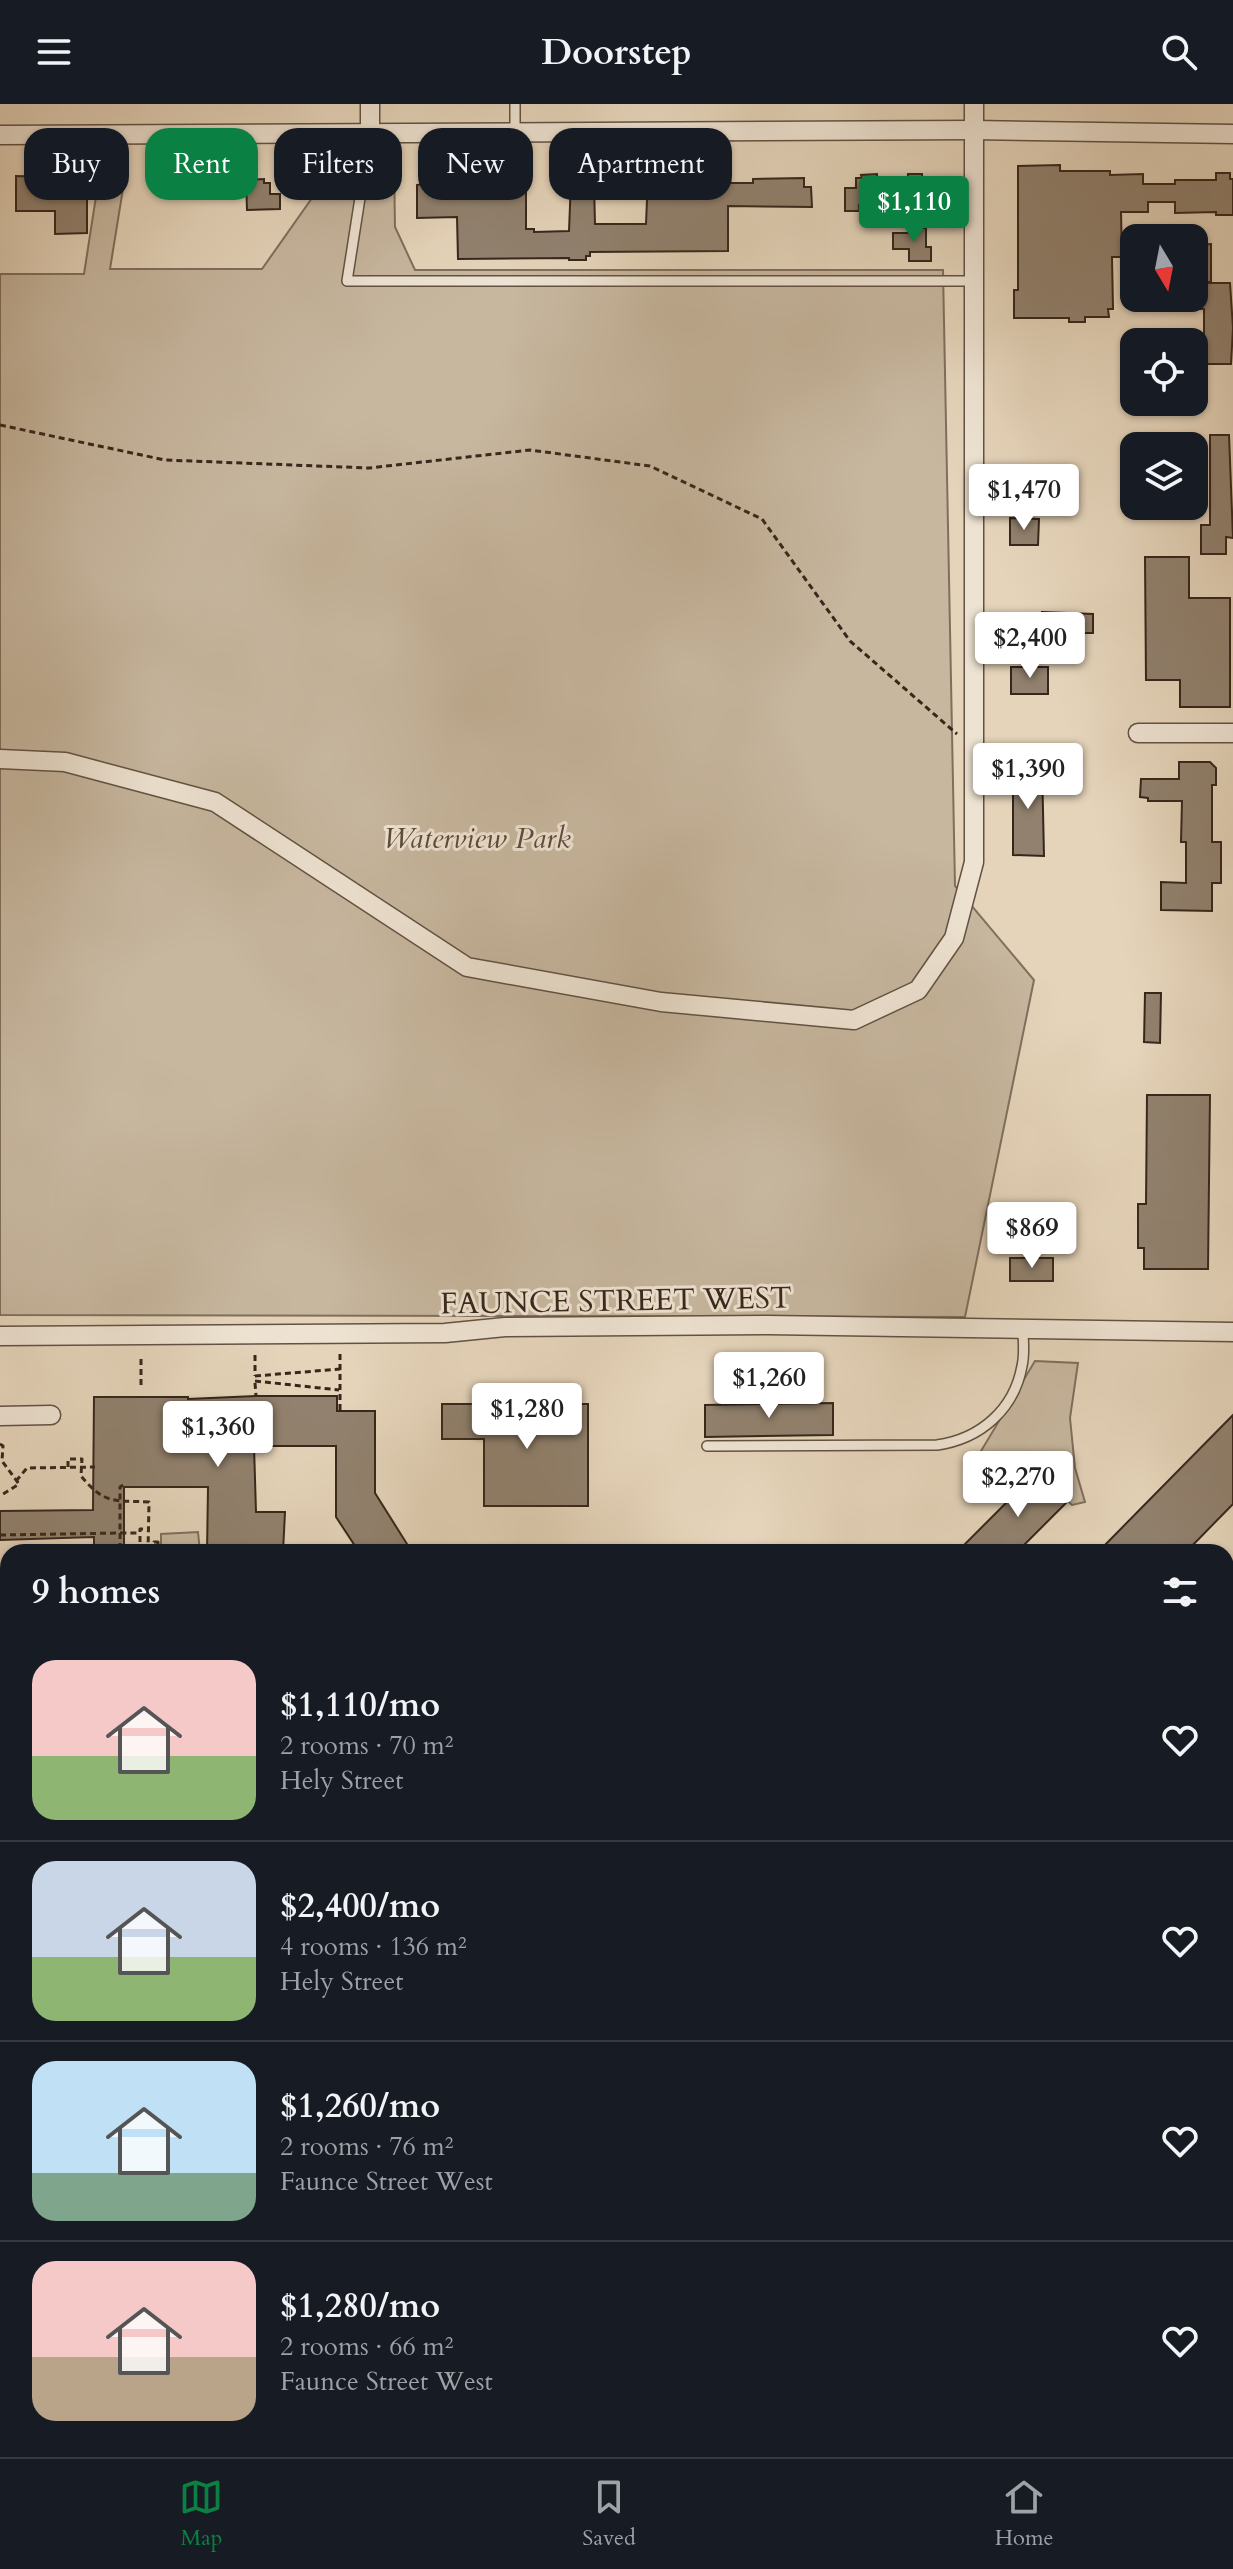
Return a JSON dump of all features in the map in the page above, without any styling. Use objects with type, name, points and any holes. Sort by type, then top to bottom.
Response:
[{"type":"street","points":[[370,104],[370,128]]},
{"type":"street","points":[[0,759],[65,762],[215,802],[467,967],[661,1002],[854,1020],[918,990],[954,938],[974,862],[974,104]]},
{"type":"street","points":[[533,134],[974,130],[1233,134]]},
{"type":"street","points":[[0,135],[274,134]]},
{"type":"street","points":[[1138,733],[1233,733]]},
{"type":"street","name":"FAUNCE STREET WEST","points":[[0,1336],[445,1333],[505,1327],[737,1325],[1233,1332]]},
{"type":"street","points":[[0,1416],[51,1415]]},
{"type":"lane","points":[[515,104],[515,128]]},
{"type":"lane","points":[[360,200],[347,281],[974,281]]},
{"type":"lane","points":[[707,1446],[937,1445],[966,1439],[993,1421],[1011,1395],[1023,1364],[1023,1329]]},
{"type":"path","points":[[0,425],[165,460],[369,468],[530,450],[650,466],[762,519],[850,641],[974,749]]},
{"type":"path","points":[[340,1354],[340,1411]]},
{"type":"path","points":[[255,1355],[256,1396]]},
{"type":"path","points":[[141,1356],[141,1385]]},
{"type":"path","points":[[255,1379],[340,1369]]},
{"type":"path","points":[[255,1379],[339,1390]]},
{"type":"path","points":[[0,1496],[19,1484],[2,1461],[2,1445],[6,1440]]},
{"type":"path","points":[[68,1467],[68,1459],[82,1459],[81,1476],[105,1499],[149,1502],[148,1529],[151,1544]]},
{"type":"path","points":[[16,1481],[27,1468],[95,1467]]},
{"type":"path","points":[[120,1486],[120,1544]]},
{"type":"path","points":[[140,1544],[140,1529],[148,1529]]},
{"type":"path","points":[[0,1535],[140,1533]]},
{"type":"green space","name":"Waterview Park","points":[[95,200],[121,200],[110,269],[262,269],[311,200],[395,200],[395,227],[415,270],[943,270],[955,886],[1034,980],[965,1317],[0,1315],[0,274],[84,274]]},
{"type":"green space","points":[[1035,1361],[1078,1363],[1070,1418],[1075,1468],[1085,1502],[1072,1505],[1048,1482],[1032,1472],[1023,1470],[980,1475],[975,1461]]},
{"type":"green space","points":[[198,1532],[199,1544],[161,1544],[161,1534]]},
{"type":"building","points":[[1060,165],[1060,171],[1143,174],[1143,184],[1216,180],[1216,173],[1230,173],[1230,179],[1233,179],[1233,215],[1216,215],[1216,212],[1175,213],[1175,202],[1148,202],[1148,212],[1121,212],[1120,257],[1112,257],[1113,309],[1108,309],[1109,317],[1085,317],[1085,322],[1069,322],[1069,318],[1014,318],[1014,290],[1018,290],[1018,166]]},
{"type":"building","points":[[877,174],[878,204],[859,205],[859,211],[845,211],[845,188],[856,188],[856,178],[862,178],[861,175]]},
{"type":"building","points":[[908,174],[922,174],[922,183],[934,183],[934,200],[927,200],[927,211],[913,211],[913,199],[908,199]]},
{"type":"building","points":[[16,176],[24,176],[24,200],[87,200],[87,233],[55,234],[55,211],[16,211]]},
{"type":"building","points":[[804,178],[804,187],[811,187],[812,207],[728,206],[728,251],[590,252],[586,260],[569,260],[458,259],[457,217],[417,218],[417,185],[418,200],[526,200],[526,229],[534,229],[534,232],[569,231],[570,200],[594,200],[595,224],[646,224],[647,200],[732,200],[732,183],[753,183],[753,179]]},
{"type":"building","points":[[258,179],[270,183],[270,194],[274,194],[274,200],[280,200],[280,209],[247,210],[247,200],[258,200]]},
{"type":"building","points":[[908,228],[926,228],[926,247],[931,247],[931,261],[909,261],[909,249],[893,249],[893,233],[908,233]]},
{"type":"building","points":[[1208,244],[1211,244],[1211,282],[1208,282]]},
{"type":"building","points":[[1208,283],[1230,283],[1233,328],[1231,364],[1208,364],[1208,328],[1204,328],[1204,312],[1208,312]]},
{"type":"building","points":[[1210,435],[1229,435],[1233,538],[1226,537],[1226,554],[1201,554],[1201,525],[1210,525]]},
{"type":"building","points":[[1010,518],[1039,519],[1038,545],[1010,545]]},
{"type":"building","points":[[1145,557],[1189,557],[1189,598],[1230,598],[1230,707],[1180,707],[1180,680],[1146,680]]},
{"type":"building","points":[[1030,614],[1093,614],[1093,633],[1079,633],[1079,637],[1065,637],[1065,634],[1030,635]]},
{"type":"building","points":[[1011,667],[1048,667],[1048,694],[1011,694]]},
{"type":"building","points":[[1179,762],[1210,762],[1216,768],[1216,785],[1212,785],[1212,842],[1221,842],[1221,883],[1212,883],[1212,911],[1161,910],[1161,882],[1186,883],[1186,842],[1181,842],[1182,801],[1148,801],[1148,798],[1140,797],[1141,779],[1179,779]]},
{"type":"building","points":[[1013,765],[1042,765],[1044,856],[1013,855]]},
{"type":"building","points":[[1145,993],[1161,993],[1160,1043],[1144,1042]]},
{"type":"building","points":[[1147,1095],[1210,1095],[1208,1269],[1144,1269],[1144,1248],[1138,1248],[1138,1204],[1146,1204]]},
{"type":"building","points":[[1010,1258],[1053,1258],[1053,1281],[1010,1281]]},
{"type":"building","points":[[337,1396],[337,1411],[375,1411],[375,1493],[407,1544],[354,1544],[336,1517],[336,1446],[254,1446],[256,1512],[285,1512],[283,1544],[207,1544],[208,1487],[124,1487],[124,1544],[94,1544],[94,1537],[0,1540],[0,1511],[93,1510],[94,1397]]},
{"type":"building","points":[[833,1403],[833,1435],[705,1437],[705,1405]]},
{"type":"building","points":[[442,1404],[588,1404],[588,1506],[484,1506],[484,1439],[442,1439]]},
{"type":"building","points":[[1233,1415],[1233,1504],[1194,1544],[1106,1544]]},
{"type":"building","points":[[1037,1472],[1067,1502],[1025,1544],[965,1544]]}]
